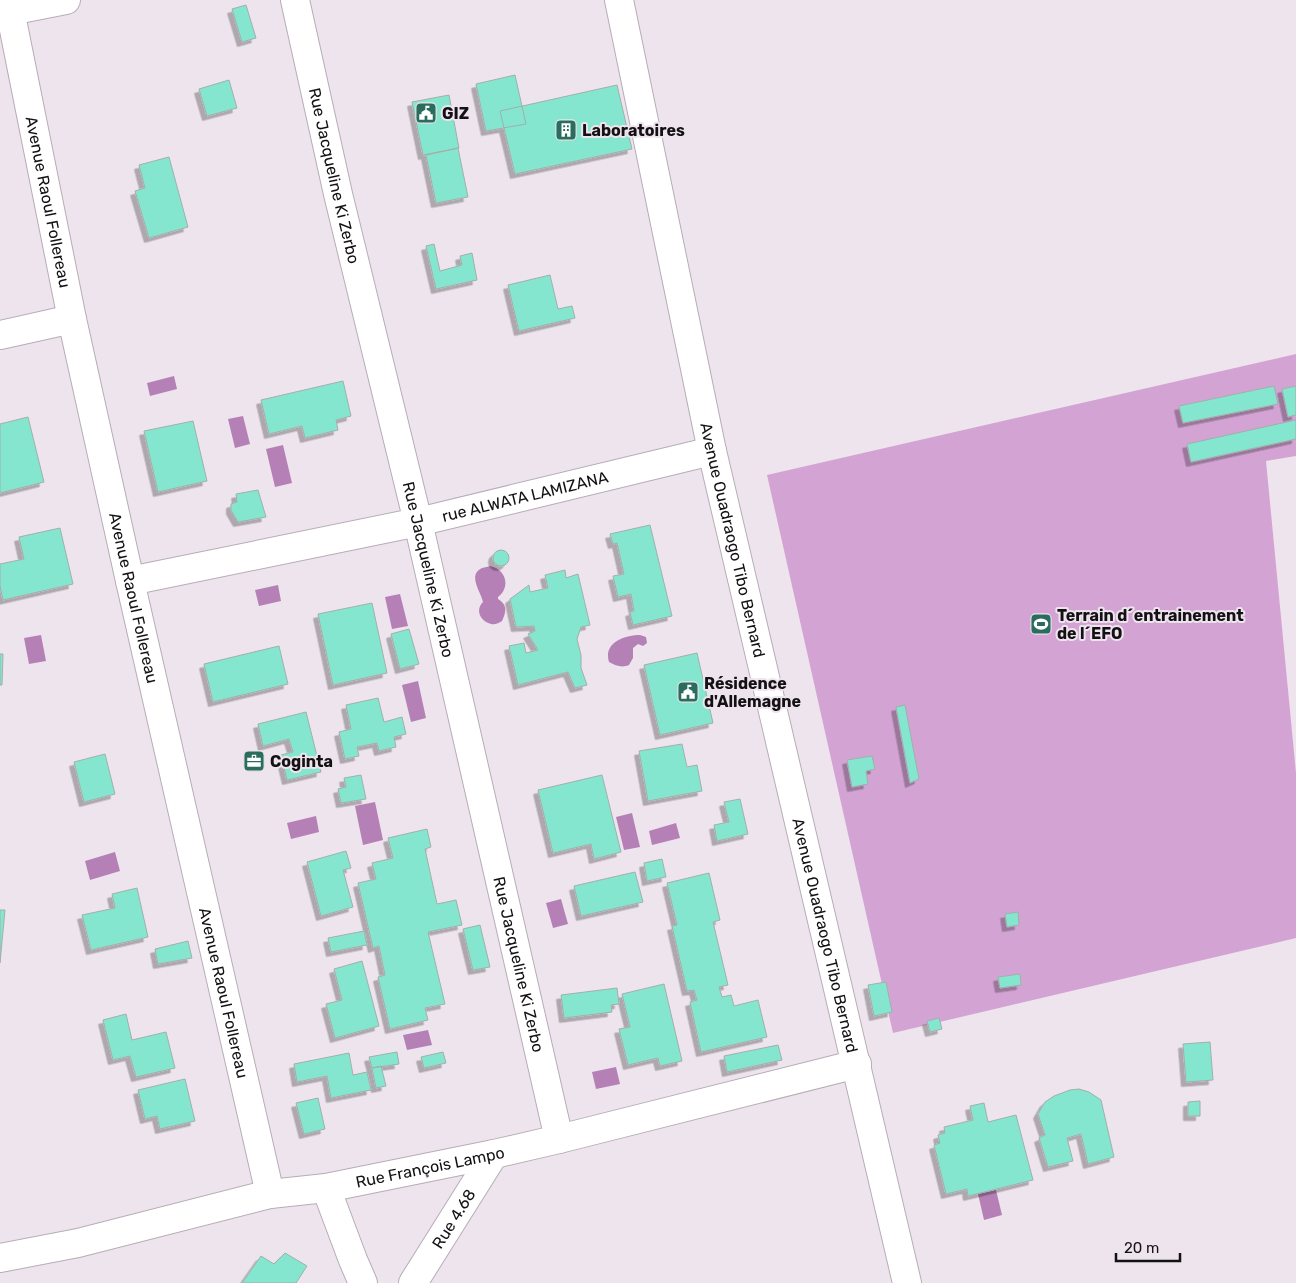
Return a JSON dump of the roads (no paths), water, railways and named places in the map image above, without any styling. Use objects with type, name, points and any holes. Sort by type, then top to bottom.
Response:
[{"type":"street","points":[[9,5],[66,0]]},
{"type":"street","name":"Rue Jacqueline Ki Zerbo","points":[[295,0],[341,204],[418,522],[559,1139]]},
{"type":"street","name":"Avenue Ouadraogo Tibo Bernard","points":[[619,0],[712,451],[907,1283]]},
{"type":"street","name":"Avenue Raoul Follereau","points":[[9,5],[72,319],[270,1194]]},
{"type":"street","points":[[0,335],[72,319]]},
{"type":"street","name":"rue ALWATA LAMIZANA","points":[[130,581],[418,522],[712,451]]},
{"type":"street","name":"Rue François Lampo","points":[[0,1258],[78,1243],[270,1194],[326,1188],[494,1154],[857,1064]]},
{"type":"street","name":"Rue 4.68","points":[[413,1283],[494,1154]]},
{"type":"street","points":[[326,1188],[363,1283]]},
{"type":"place","name":"GIZ","points":[[426,113]]},
{"type":"place","name":"Laboratoires","points":[[566,130]]},
{"type":"place","name":"Terrain d´entrainement de l´EFO","points":[[1041,624]]},
{"type":"place","name":"Résidence d'Allemagne","points":[[688,692]]},
{"type":"place","name":"Coginta","points":[[254,761]]}]
